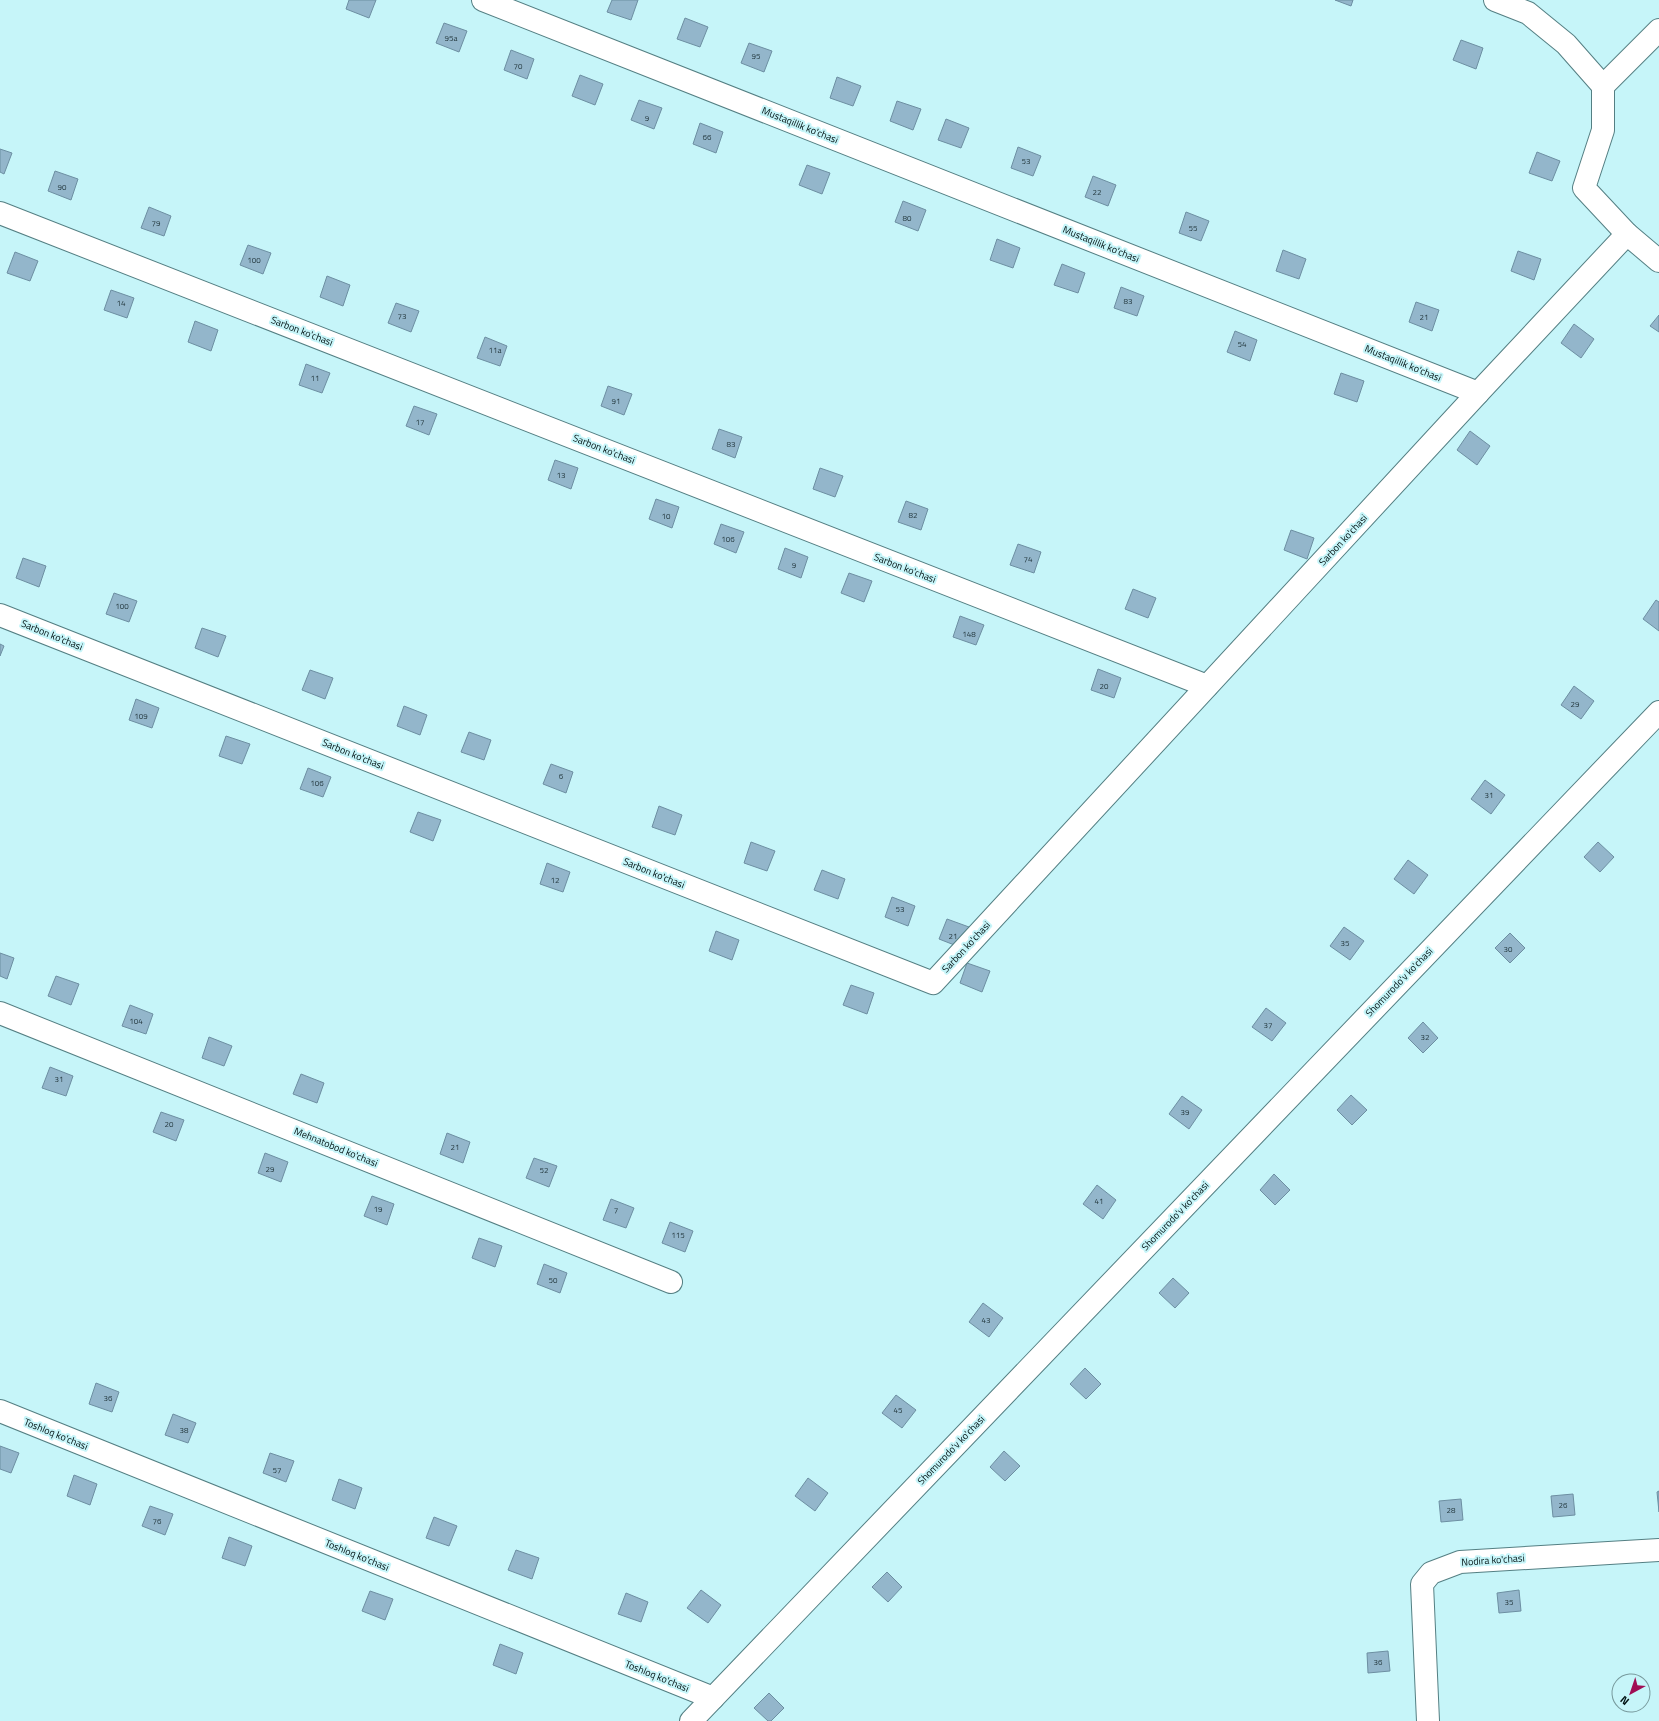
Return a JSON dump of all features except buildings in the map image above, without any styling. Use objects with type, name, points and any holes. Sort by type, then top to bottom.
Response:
[{"type":"street","name":"Mustaqillik ko'chasi","points":[[483,0],[1478,393]]},
{"type":"street","points":[[1495,0],[1528,13],[1566,44],[1603,86],[1603,130],[1584,188],[1627,234],[1659,261]]},
{"type":"street","points":[[1603,86],[1659,30]]},
{"type":"street","name":"Sarbon ko'chasi","points":[[0,213],[1207,686]]},
{"type":"street","points":[[1478,393],[1627,234]]},
{"type":"street","name":"Sarbon ko'chasi","points":[[0,614],[933,983],[1478,393]]},
{"type":"street","name":"Shomurodo'v ko'chasi","points":[[691,1721],[1659,712]]},
{"type":"street","name":"Mehnatobod ko'chasi","points":[[0,1013],[671,1282]]},
{"type":"street","name":"Toshloq ko'chasi","points":[[0,1412],[714,1698]]},
{"type":"street","name":"Nodira ko'chasi","points":[[1428,1721],[1422,1584],[1431,1573],[1460,1562],[1659,1550]]}]
